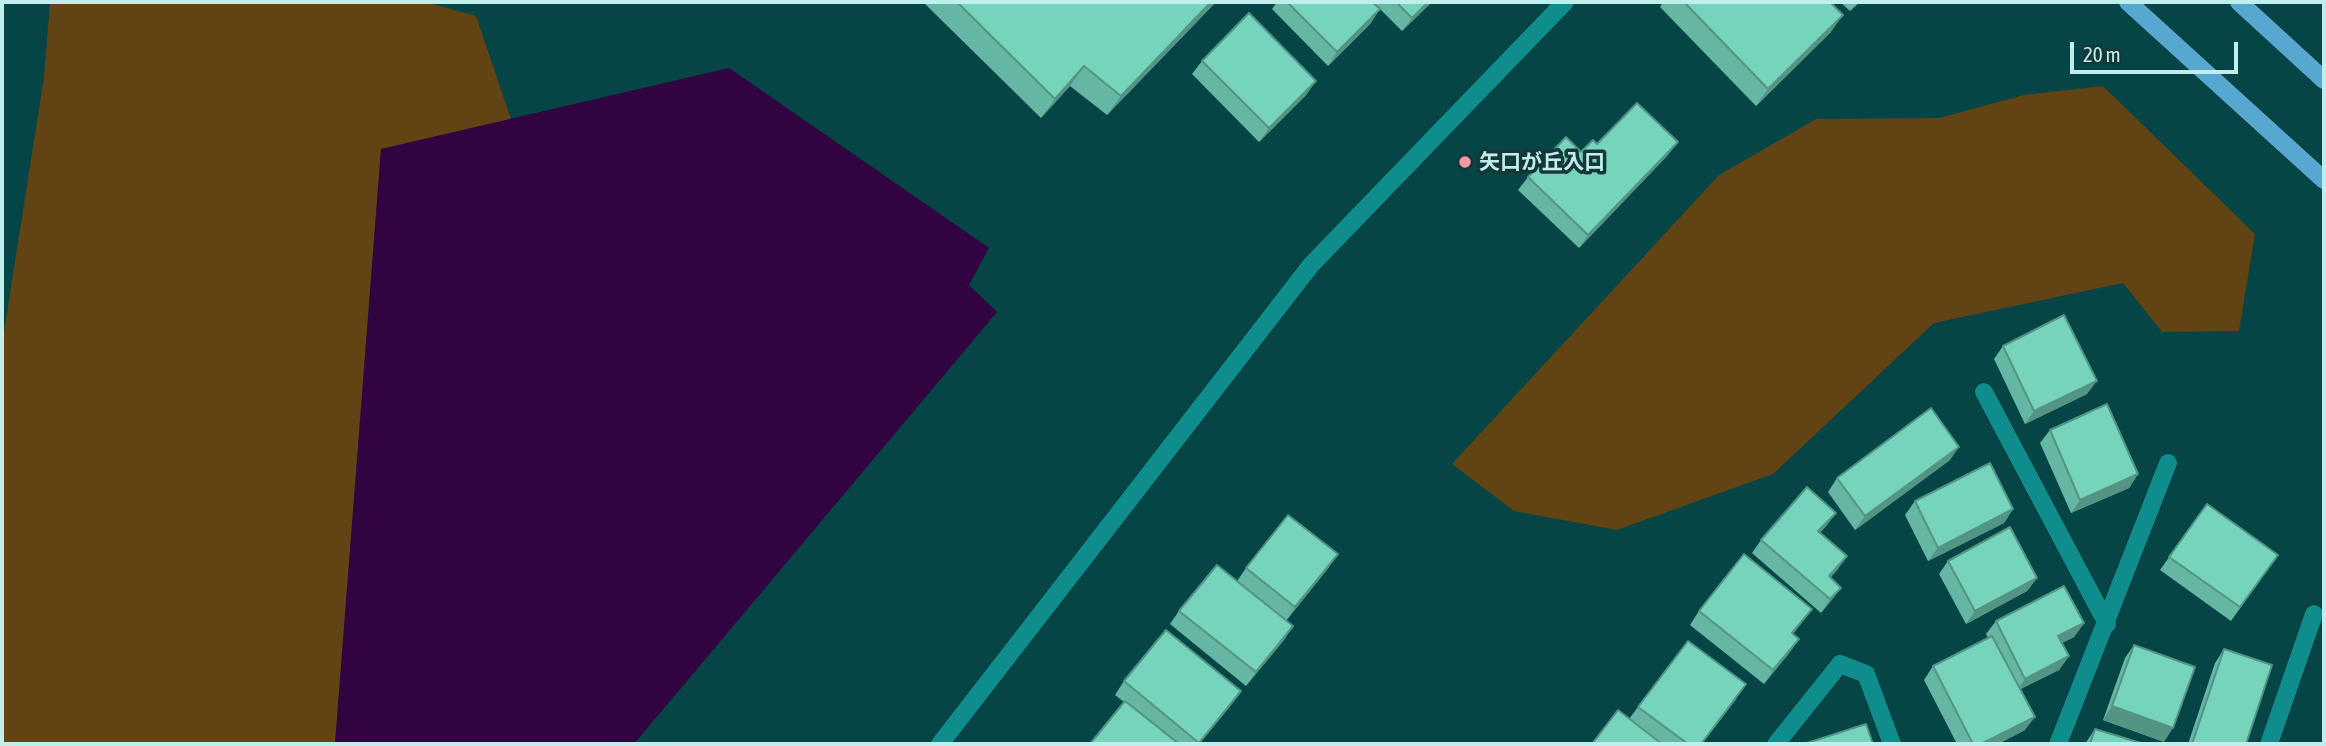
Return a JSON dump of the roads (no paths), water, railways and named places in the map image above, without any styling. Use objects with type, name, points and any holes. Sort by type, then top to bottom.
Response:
[{"type":"main road","points":[[2128,2],[2324,180]]},
{"type":"main road","points":[[2239,2],[2324,80]]},
{"type":"street","points":[[940,744],[1311,265],[1565,2]]},
{"type":"street","points":[[1984,392],[2106,624]]},
{"type":"street","points":[[2058,744],[2168,463]]},
{"type":"street","points":[[2269,744],[2314,614]]},
{"type":"street","points":[[1776,744],[1839,664],[1866,674],[1892,744]]},
{"type":"place","name":"矢口が丘入口","points":[[1465,162]]}]
